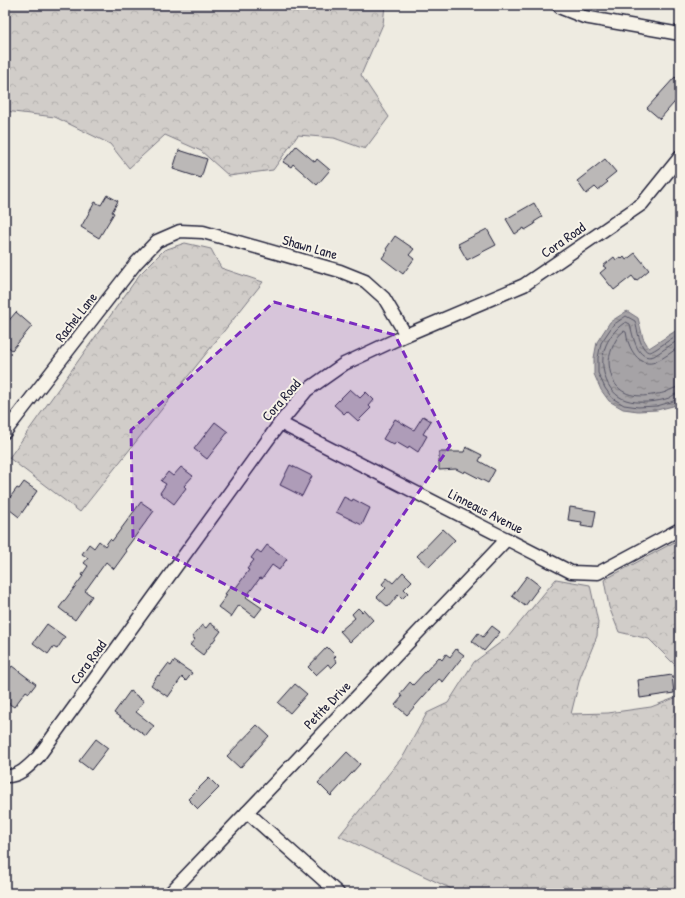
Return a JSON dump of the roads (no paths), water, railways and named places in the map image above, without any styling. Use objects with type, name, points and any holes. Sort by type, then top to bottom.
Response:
[{"type":"street","points":[[558,5],[561,8],[584,17],[680,34]]},
{"type":"street","name":"Cora Road","points":[[5,776],[25,770],[38,757],[280,423],[307,390],[344,364],[406,335],[524,285],[642,204],[680,157]]},
{"type":"street","name":"Shawn Lane","points":[[180,231],[203,232],[340,271],[365,281],[384,298],[406,335]]},
{"type":"street","name":"Rachel Lane","points":[[5,432],[136,263],[157,240],[180,231]]},
{"type":"street","name":"Linneaus Avenue","points":[[280,423],[571,572],[598,573],[680,529]]},
{"type":"street","name":"Petite Drive","points":[[170,893],[507,539]]},
{"type":"street","points":[[247,812],[338,893]]},
{"type":"water","points":[[627,311],[638,318],[643,338],[649,348],[680,328],[680,401],[673,406],[657,410],[638,411],[623,409],[609,401],[601,390],[594,374],[594,358],[597,342],[610,322]]}]
